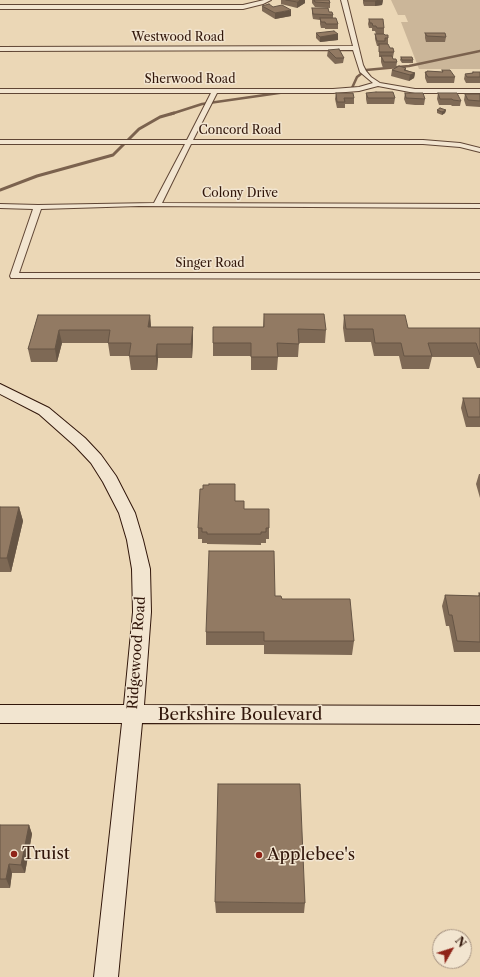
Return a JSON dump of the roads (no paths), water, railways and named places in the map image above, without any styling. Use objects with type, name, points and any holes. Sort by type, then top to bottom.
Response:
[{"type":"street","points":[[0,7],[243,7],[268,0]]},
{"type":"street","points":[[344,0],[363,72],[378,84],[415,91],[480,91]]},
{"type":"street","name":"Westwood Road","points":[[0,48],[356,48]]},
{"type":"street","name":"Sherwood Road","points":[[0,91],[333,91],[359,89],[378,84]]},
{"type":"street","points":[[157,206],[215,91]]},
{"type":"street","name":"Concord Road","points":[[0,142],[443,142],[480,150]]},
{"type":"street","name":"Colony Drive","points":[[0,206],[38,207],[139,204],[157,206],[480,206]]},
{"type":"street","name":"Singer Road","points":[[38,207],[14,276],[480,276]]},
{"type":"street","name":"Ridgewood Road","points":[[0,388],[44,411],[80,442],[96,459],[110,480],[127,513],[135,540],[141,569],[142,612],[106,977]]},
{"type":"street","name":"Berkshire Boulevard","points":[[0,714],[480,715]]},
{"type":"waterway","points":[[349,90],[352,88],[357,77],[366,70],[409,66],[480,51]]},
{"type":"waterway","points":[[171,114],[202,104],[286,92]]},
{"type":"waterway","points":[[0,190],[37,176],[113,155],[139,129],[160,117],[174,113]]},
{"type":"place","name":"Truist","points":[[14,854]]},
{"type":"place","name":"Applebee's","points":[[259,855]]}]
